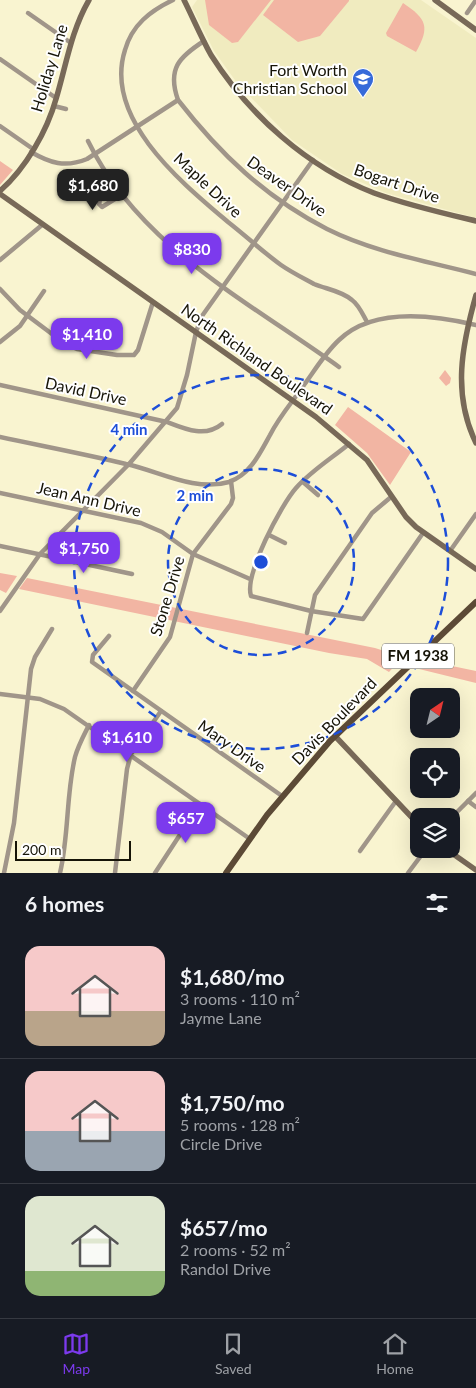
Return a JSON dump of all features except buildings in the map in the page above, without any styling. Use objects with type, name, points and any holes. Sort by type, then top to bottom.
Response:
[{"type":"main road","name":"Davis Boulevard","points":[[226,873],[282,796],[335,736],[475,605]]},
{"type":"street","name":"Holiday Lane","points":[[0,191],[13,177],[32,150],[54,106],[77,23],[89,0]]},
{"type":"street","name":"Maple Drive","points":[[173,0],[156,8],[138,25],[130,36],[122,60],[122,88],[130,114],[162,160],[178,178],[254,243],[290,270],[314,284],[351,299],[367,322]]},
{"type":"street","name":"Bogart Drive","points":[[184,0],[204,41],[229,81],[256,113],[282,138],[340,177],[373,192],[476,221]]},
{"type":"street","points":[[435,0],[444,3],[476,30]]},
{"type":"street","points":[[467,13],[476,0]]},
{"type":"street","points":[[28,13],[71,43]]},
{"type":"street","points":[[0,126],[50,162],[68,164],[87,159],[178,100],[173,80],[178,65],[185,54],[204,41]]},
{"type":"street","points":[[0,59],[56,98]]},
{"type":"street","name":"Deaver Drive","points":[[178,100],[216,147],[248,177],[283,202],[338,233],[392,253],[476,274]]},
{"type":"street","points":[[54,106],[66,109]]},
{"type":"street","points":[[88,141],[94,154],[123,194],[166,241],[223,287],[339,367]]},
{"type":"street","points":[[0,611],[40,554],[168,422],[180,400],[196,332],[202,316],[313,160]]},
{"type":"street","points":[[117,186],[100,200],[102,207],[123,194]]},
{"type":"street","name":"North Richland Boulevard","points":[[0,194],[196,332],[349,444],[367,460],[406,517],[424,533],[476,569]]},
{"type":"street","points":[[0,260],[15,250],[42,225]]},
{"type":"street","points":[[0,289],[28,316],[64,343],[83,349],[117,355],[134,355],[141,342],[153,302]]},
{"type":"street","points":[[0,342],[15,332],[44,291]]},
{"type":"street","points":[[476,295],[461,361],[461,392],[467,421],[476,443]]},
{"type":"street","points":[[0,437],[129,464],[192,483],[218,484],[230,481],[253,463],[270,434],[338,340],[367,322],[419,318],[476,325]]},
{"type":"street","points":[[83,349],[88,322]]},
{"type":"street","name":"David Drive","points":[[0,385],[168,422],[192,431],[213,431],[222,424]]},
{"type":"street","points":[[349,444],[303,482],[286,502],[250,579],[250,594],[254,598],[311,611],[363,619],[424,533]]},
{"type":"street","name":"Stone Drive","points":[[133,691],[170,637],[193,554],[231,504],[233,498],[230,481]]},
{"type":"street","points":[[303,482],[318,495]]},
{"type":"street","name":"Jean Ann Drive","points":[[0,493],[83,509],[127,519],[154,528],[193,554],[250,579]]},
{"type":"street","points":[[307,633],[315,595],[372,513],[391,497]]},
{"type":"street","points":[[450,551],[476,514]]},
{"type":"street","points":[[269,535],[285,543]]},
{"type":"street","points":[[0,546],[132,574]]},
{"type":"street","points":[[4,873],[14,823],[32,663],[52,629]]},
{"type":"street","name":"Mary Drive","points":[[109,636],[93,655],[92,662],[94,664],[282,796]]},
{"type":"street","points":[[0,694],[28,696],[54,704],[89,725],[250,839]]},
{"type":"street","points":[[114,873],[123,791],[131,754],[161,711]]},
{"type":"street","points":[[60,873],[64,855],[73,768],[79,747],[89,725]]},
{"type":"street","points":[[335,736],[410,816]]},
{"type":"street","points":[[460,809],[476,793]]},
{"type":"street","points":[[360,852],[396,801]]},
{"type":"street","points":[[468,801],[476,807]]},
{"type":"street","points":[[155,873],[200,804]]},
{"type":"street","points":[[408,873],[419,858]]},
{"type":"street","points":[[458,858],[474,870]]},
{"type":"shaded area","name":"Fort Worth Christian School","points":[[197,0],[421,0],[476,38],[476,218],[386,193],[342,174],[292,140],[237,83],[214,51],[192,7]]},
{"type":"shaded area","points":[[205,0],[271,0],[238,42],[232,43],[209,25]]},
{"type":"shaded area","points":[[274,0],[349,1],[320,36],[298,42],[263,15]]},
{"type":"shaded area","points":[[403,3],[417,14],[424,24],[423,36],[416,52],[387,36],[386,33]]},
{"type":"shaded area","points":[[0,161],[13,170],[0,185]]},
{"type":"shaded area","points":[[445,370],[451,378],[450,383],[446,386],[439,378]]},
{"type":"shaded area","points":[[348,407],[411,452],[390,485],[367,453],[335,425]]},
{"type":"shaded area","points":[[0,573],[17,576],[6,593],[0,590]]},
{"type":"shaded area","points":[[27,578],[375,648],[403,657],[389,672],[367,659],[329,653],[19,589]]},
{"type":"shaded area","points":[[423,660],[476,671],[476,683],[415,668]]},
{"type":"place","name":"Fort Worth Christian School","points":[[363,98]]}]
